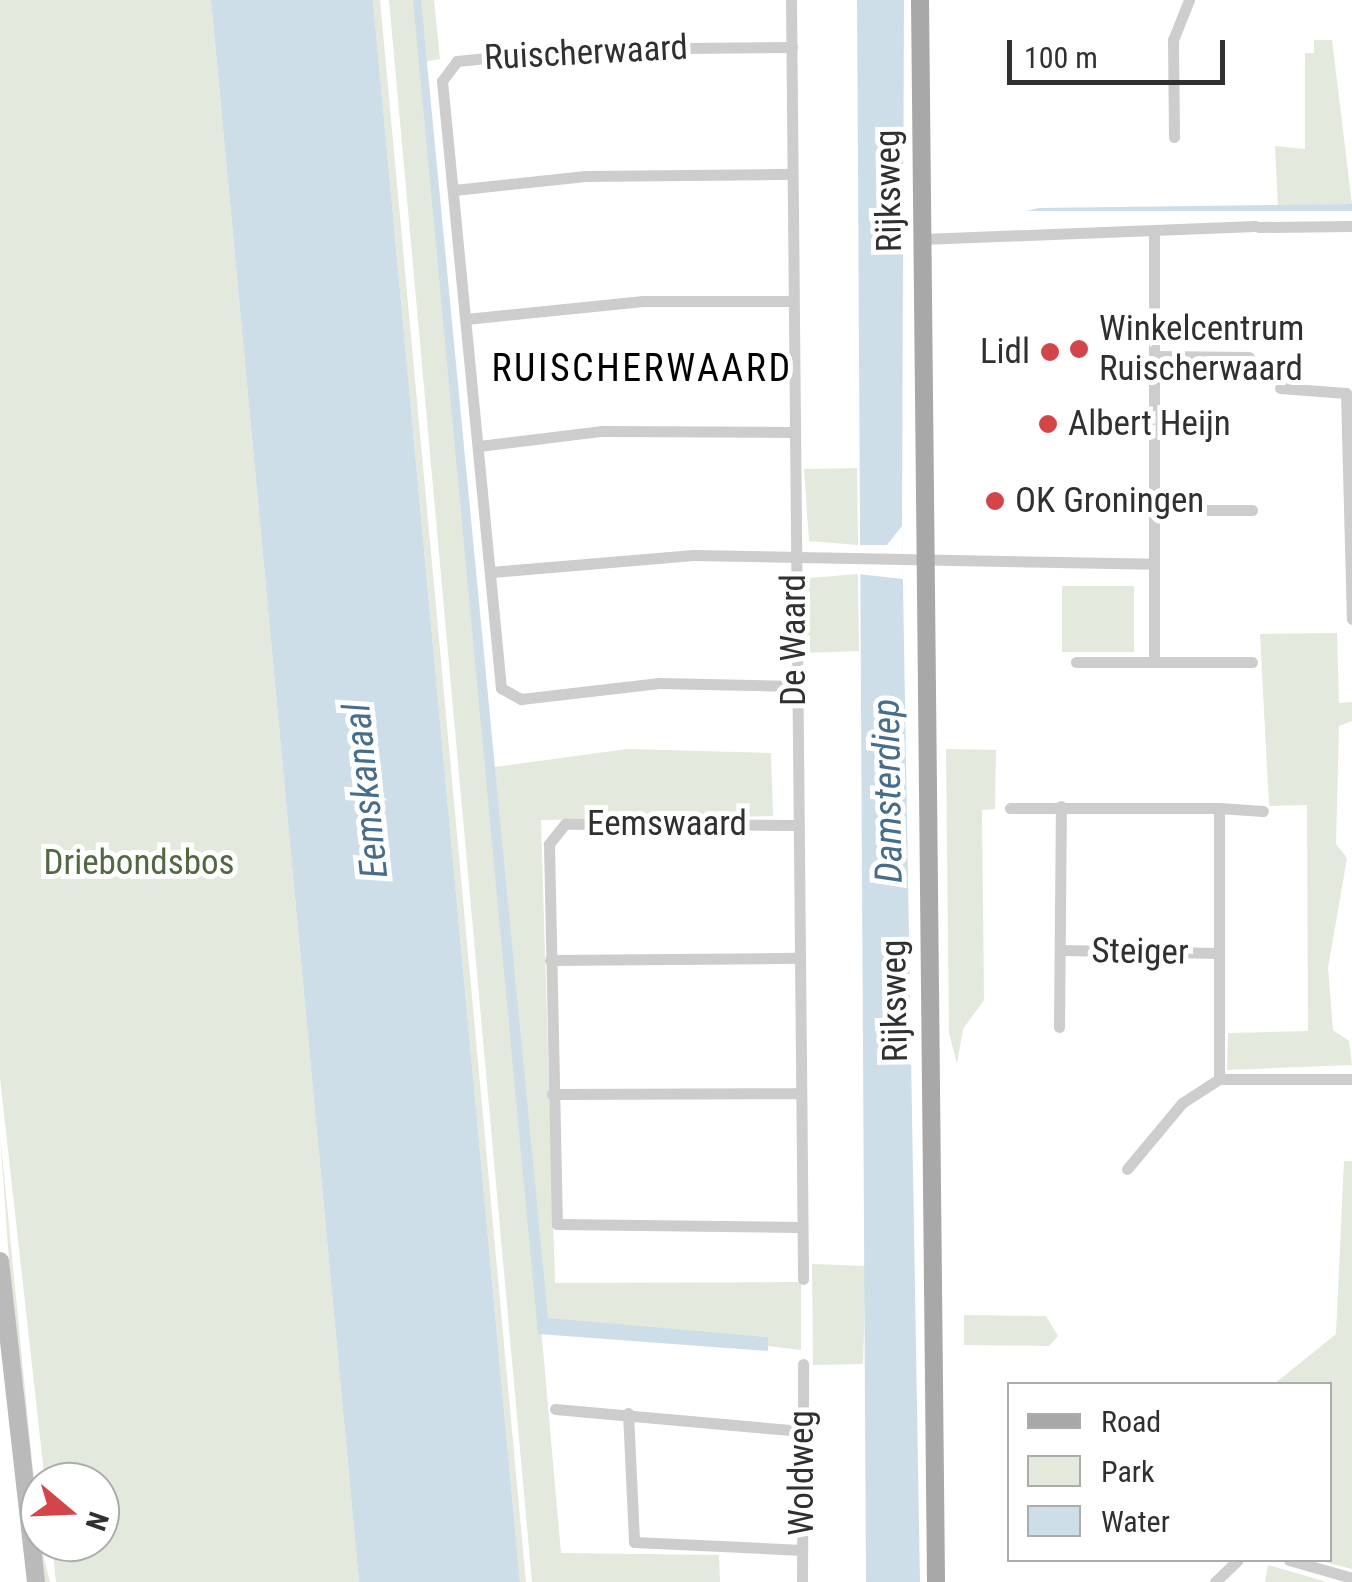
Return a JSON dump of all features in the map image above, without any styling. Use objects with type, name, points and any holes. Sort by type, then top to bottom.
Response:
[{"type":"main road","name":"Rijksweg","points":[[920,0],[936,1582]]},
{"type":"street","name":"De Waard","points":[[791,0],[795,958],[798,1228],[803,1279]]},
{"type":"street","points":[[1174,136],[1173,40],[1188,0]]},
{"type":"street","name":"Ruischerwaard","points":[[792,47],[577,48],[450,64],[442,82],[501,688],[513,698],[659,683],[794,686]]},
{"type":"street","points":[[454,190],[586,176],[791,174]]},
{"type":"street","points":[[922,238],[1352,226]]},
{"type":"street","points":[[1154,230],[1154,661]]},
{"type":"street","points":[[466,318],[643,301],[792,301]]},
{"type":"street","points":[[1154,356],[1250,356]]},
{"type":"street","points":[[1280,388],[1346,394],[1352,619]]},
{"type":"street","points":[[480,446],[602,431],[793,432]]},
{"type":"street","points":[[1154,510],[1252,510]]},
{"type":"street","points":[[492,572],[610,558],[858,556],[949,566],[1154,564]]},
{"type":"street","points":[[1076,662],[1252,662]]},
{"type":"street","name":"Steiger","points":[[1059,1027],[1061,806]]},
{"type":"street","points":[[1010,808],[1264,811]]},
{"type":"street","name":"Steiger","points":[[1218,808],[1219,1080]]},
{"type":"street","name":"Eemswaard","points":[[794,825],[557,826],[549,844],[550,960],[552,1094],[562,1227],[798,1228]]},
{"type":"street","name":"Steiger","points":[[1061,950],[1220,953]]},
{"type":"street","points":[[550,960],[795,958]]},
{"type":"street","points":[[1127,1169],[1182,1103],[1219,1080],[1352,1080]]},
{"type":"street","points":[[552,1094],[797,1093]]},
{"type":"street","points":[[0,1260],[36,1582]]},
{"type":"street","name":"Woldweg","points":[[802,1582],[803,1364]]},
{"type":"street","points":[[554,1409],[628,1412],[801,1430]]},
{"type":"street","points":[[628,1412],[634,1542],[802,1550]]},
{"type":"street","points":[[1215,1582],[1236,1562]]},
{"type":"street","points":[[1296,1562],[1352,1578]]},
{"type":"green space","name":"Driebondsbos","points":[[0,0],[211,0],[359,1582],[56,1582],[54,1562],[120,1562],[120,1462],[43,1462],[0,1078]]},
{"type":"green space","points":[[373,0],[380,0],[526,1582],[520,1582]]},
{"type":"green space","points":[[389,0],[434,0],[440,59],[423,62],[487,768],[628,749],[771,753],[773,816],[541,820],[555,1283],[801,1282],[801,1350],[768,1346],[768,1337],[541,1327],[561,1553],[719,1555],[720,1582],[532,1582]]},
{"type":"green space","points":[[1314,40],[1332,40],[1352,204],[1278,206],[1275,146],[1305,149],[1305,53],[1314,53]]},
{"type":"green space","points":[[857,468],[858,545],[809,541],[804,469]]},
{"type":"green space","points":[[858,574],[859,651],[806,653],[809,578]]},
{"type":"green space","points":[[1062,586],[1134,586],[1134,652],[1062,652]]},
{"type":"green space","points":[[1337,633],[1339,703],[1352,702],[1352,721],[1339,726],[1336,844],[1347,858],[1328,968],[1333,1030],[1349,1041],[1352,1065],[1227,1070],[1228,1033],[1308,1031],[1307,805],[1269,806],[1260,634]]},
{"type":"green space","points":[[946,749],[996,750],[995,809],[982,810],[984,1000],[963,1029],[957,1064],[949,1033]]},
{"type":"green space","points":[[0,1134],[32,1462],[31,1462],[10,1274]]},
{"type":"green space","points":[[1344,1161],[1352,1161],[1352,1569],[1325,1562],[1332,1562],[1332,1382],[1276,1382],[1336,1334]]},
{"type":"green space","points":[[812,1264],[866,1266],[863,1364],[813,1365]]},
{"type":"green space","points":[[964,1315],[1046,1316],[1058,1336],[1049,1346],[964,1345]]},
{"type":"green space","points":[[42,1562],[50,1582],[44,1582]]},
{"type":"green space","points":[[1268,1565],[1327,1582],[1265,1582]]},
{"type":"water","name":"Eemskanaal","points":[[211,0],[373,0],[520,1582],[359,1582]]},
{"type":"water","points":[[413,0],[421,0],[548,1318],[768,1337],[768,1351],[538,1334]]},
{"type":"water","name":"Damsterdiep","points":[[857,0],[904,0],[902,526],[920,1582],[866,1582]]},
{"type":"water","points":[[1352,204],[1352,211],[1026,211],[1039,208]]},
{"type":"pier","points":[[902,526],[903,579],[858,574],[858,545],[887,545]]},
{"type":"place","name":"Winkelcentrum Ruischerwaard","points":[[1079,349]]},
{"type":"place","name":"Lidl","points":[[1050,352]]},
{"type":"place","name":"Albert Heijn","points":[[1048,424]]},
{"type":"place","name":"OK Groningen","points":[[995,501]]},
{"type":"district","name":"RUISCHERWAARD","points":[[642,369]]}]
